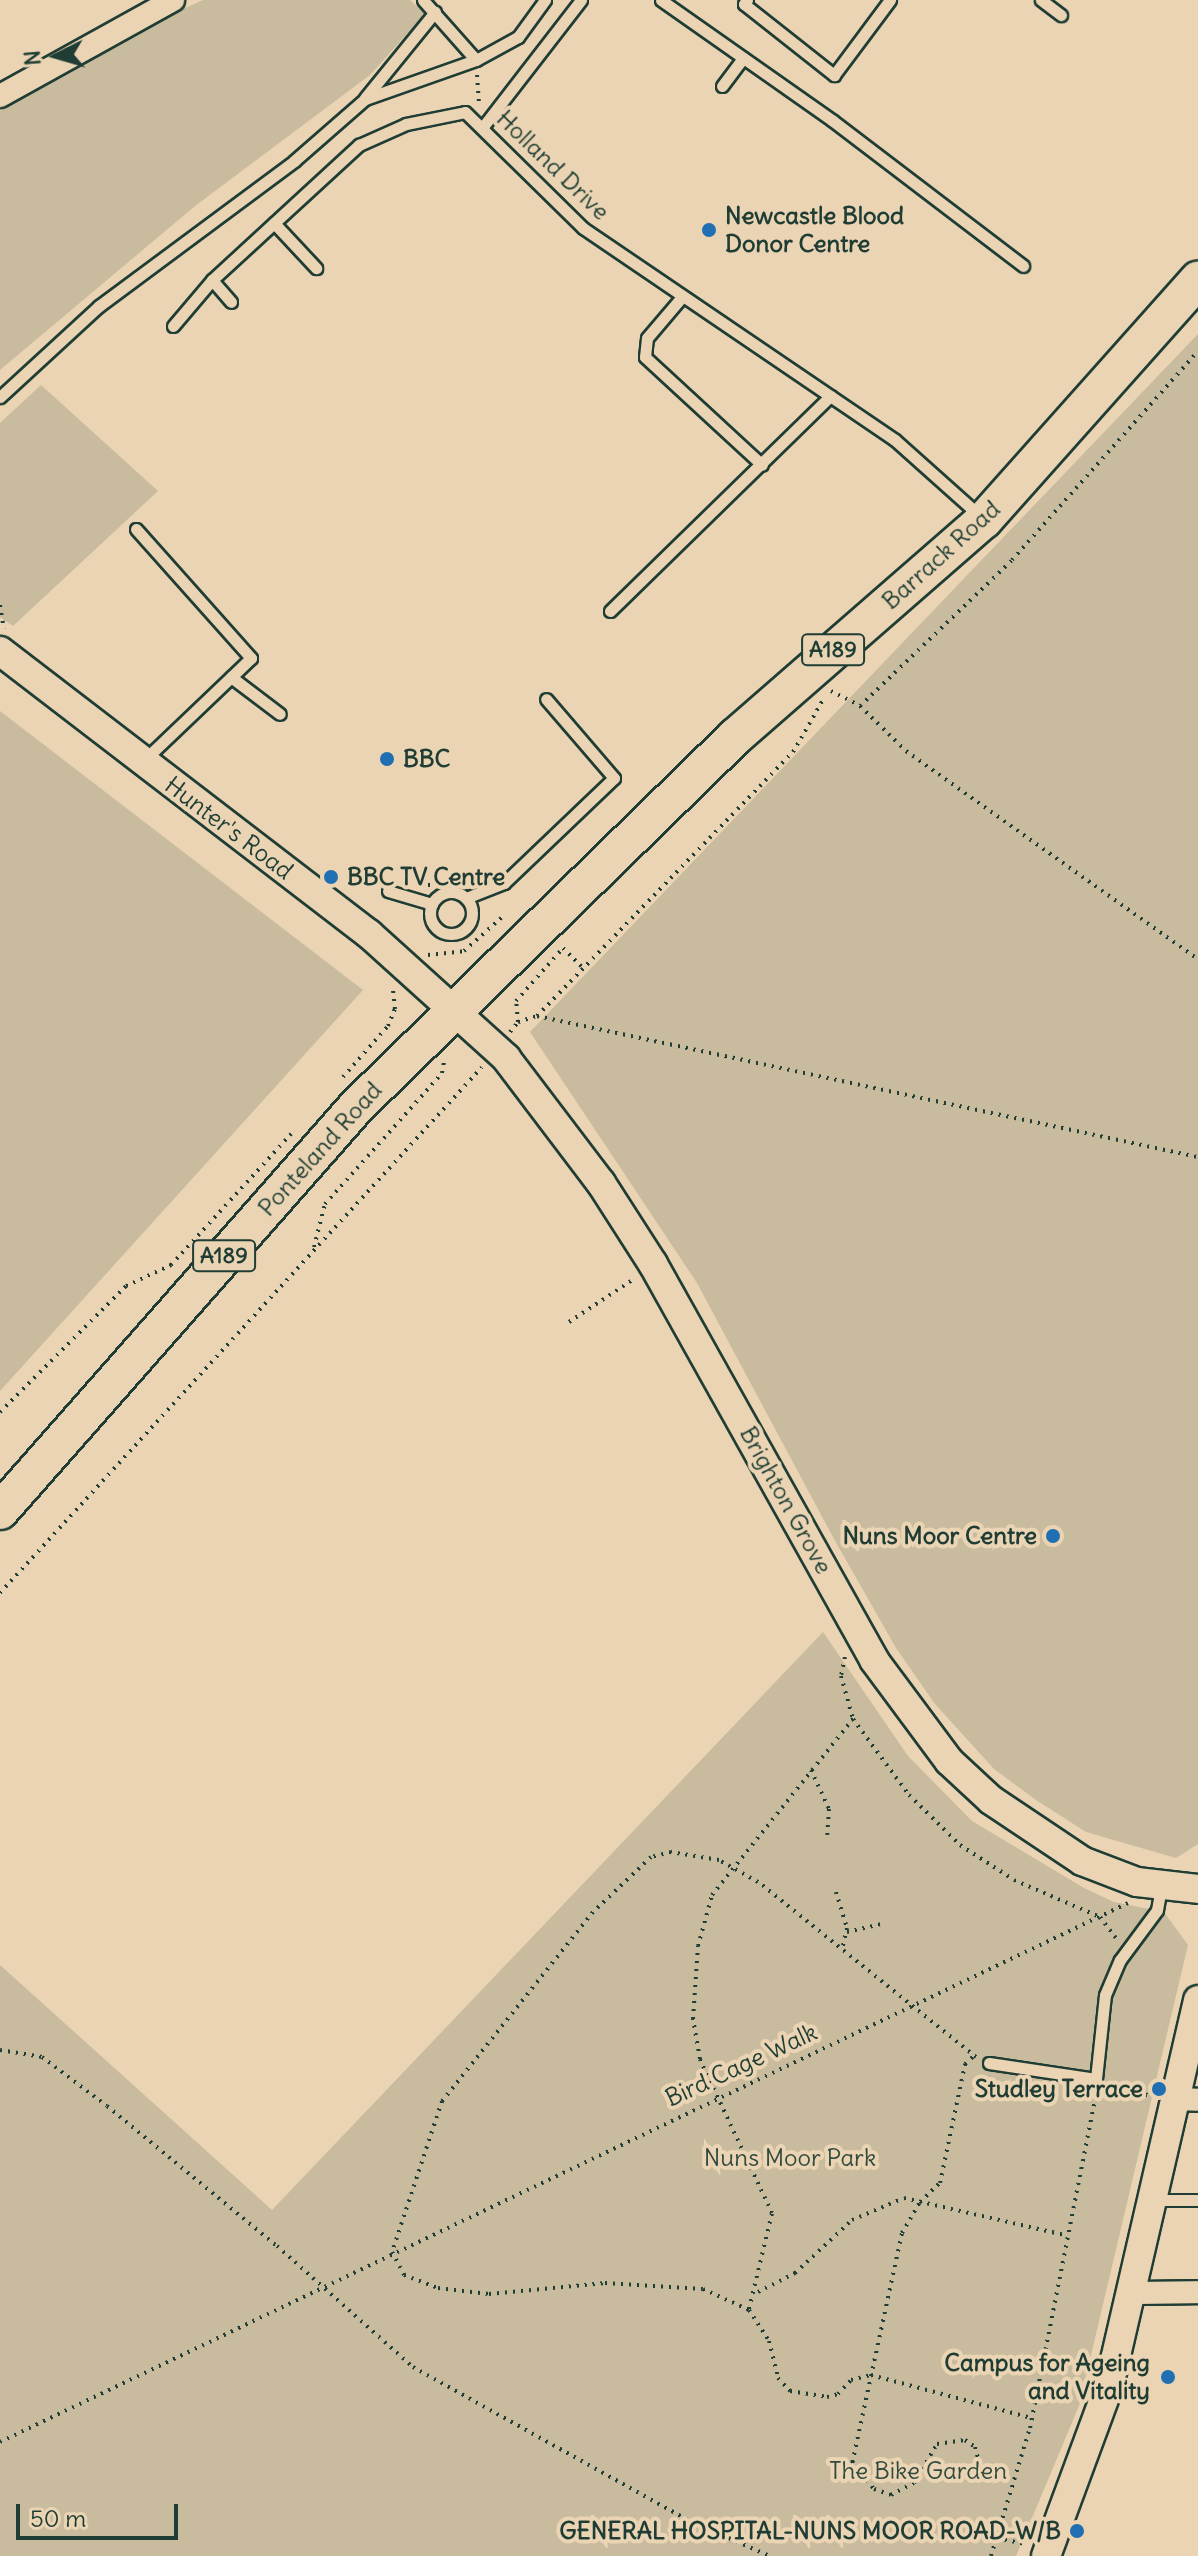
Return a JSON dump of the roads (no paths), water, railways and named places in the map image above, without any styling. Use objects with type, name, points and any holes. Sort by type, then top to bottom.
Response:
[{"type":"main road","name":"Barrack Road","points":[[455,1008],[735,737],[984,520],[1198,280]]},
{"type":"main road","name":"Ponteland Road","points":[[0,1511],[356,1107],[455,1008]]},
{"type":"street","points":[[0,96],[173,0]]},
{"type":"street","name":"Hunter's Road","points":[[0,651],[410,969],[455,1008]]},
{"type":"street","name":"Brighton Grove","points":[[455,1008],[497,1049],[553,1116],[653,1264],[855,1628],[924,1732],[991,1800],[1082,1861],[1161,1886],[1198,1889]]},
{"type":"street","points":[[1046,2556],[1109,2386],[1152,2200],[1186,2099],[1198,2001]]},
{"type":"street","points":[[1129,2293],[1198,2292]]},
{"type":"lane","points":[[423,0],[476,60]]},
{"type":"lane","points":[[365,99],[476,60],[518,37],[545,0]]},
{"type":"lane","points":[[482,128],[581,0]]},
{"type":"lane","points":[[661,0],[1023,266]]},
{"type":"lane","points":[[747,0],[744,4],[834,75],[890,0]]},
{"type":"lane","points":[[1041,0],[1061,15]]},
{"type":"lane","points":[[0,397],[99,306],[294,161],[365,99],[435,12]]},
{"type":"lane","points":[[722,86],[743,58]]},
{"type":"lane","name":"Holland Drive","points":[[173,326],[212,280],[359,145],[443,113],[465,112],[583,228],[921,460],[984,520]]},
{"type":"lane","points":[[274,223],[316,268]]},
{"type":"lane","points":[[212,280],[231,302]]},
{"type":"lane","points":[[681,298],[647,338],[645,357],[762,465]]},
{"type":"lane","points":[[610,611],[830,396]]},
{"type":"lane","points":[[136,529],[251,658],[142,762]]},
{"type":"lane","points":[[231,677],[280,714]]},
{"type":"lane","points":[[466,898],[504,883],[614,778],[546,699]]},
{"type":"lane","points":[[388,891],[432,904]]},
{"type":"lane","points":[[454,892],[466,898],[472,910],[470,923],[461,933],[448,935],[430,917],[432,904],[441,894],[454,892]]},
{"type":"lane","points":[[989,2063],[1096,2079],[1105,1995],[1125,1954],[1157,1910],[1161,1886]]},
{"type":"lane","points":[[1152,2200],[1198,2200]]},
{"type":"place","name":"Newcastle Blood Donor Centre","points":[[709,230]]},
{"type":"place","name":"BBC","points":[[387,759]]},
{"type":"place","name":"BBC TV Centre","points":[[331,877]]},
{"type":"place","name":"Nuns Moor Centre","points":[[1053,1536]]},
{"type":"place","name":"Studley Terrace","points":[[1159,2089]]},
{"type":"place","name":"Campus for Ageing and Vitality","points":[[1168,2377]]},
{"type":"place","name":"GENERAL HOSPITAL-NUNS MOOR ROAD-W/B","points":[[1077,2531]]},
{"type":"park label","name":"Nuns Moor Park","points":[[790,2158]]},
{"type":"park label","name":"The Bike Garden","points":[[918,2471]]}]
